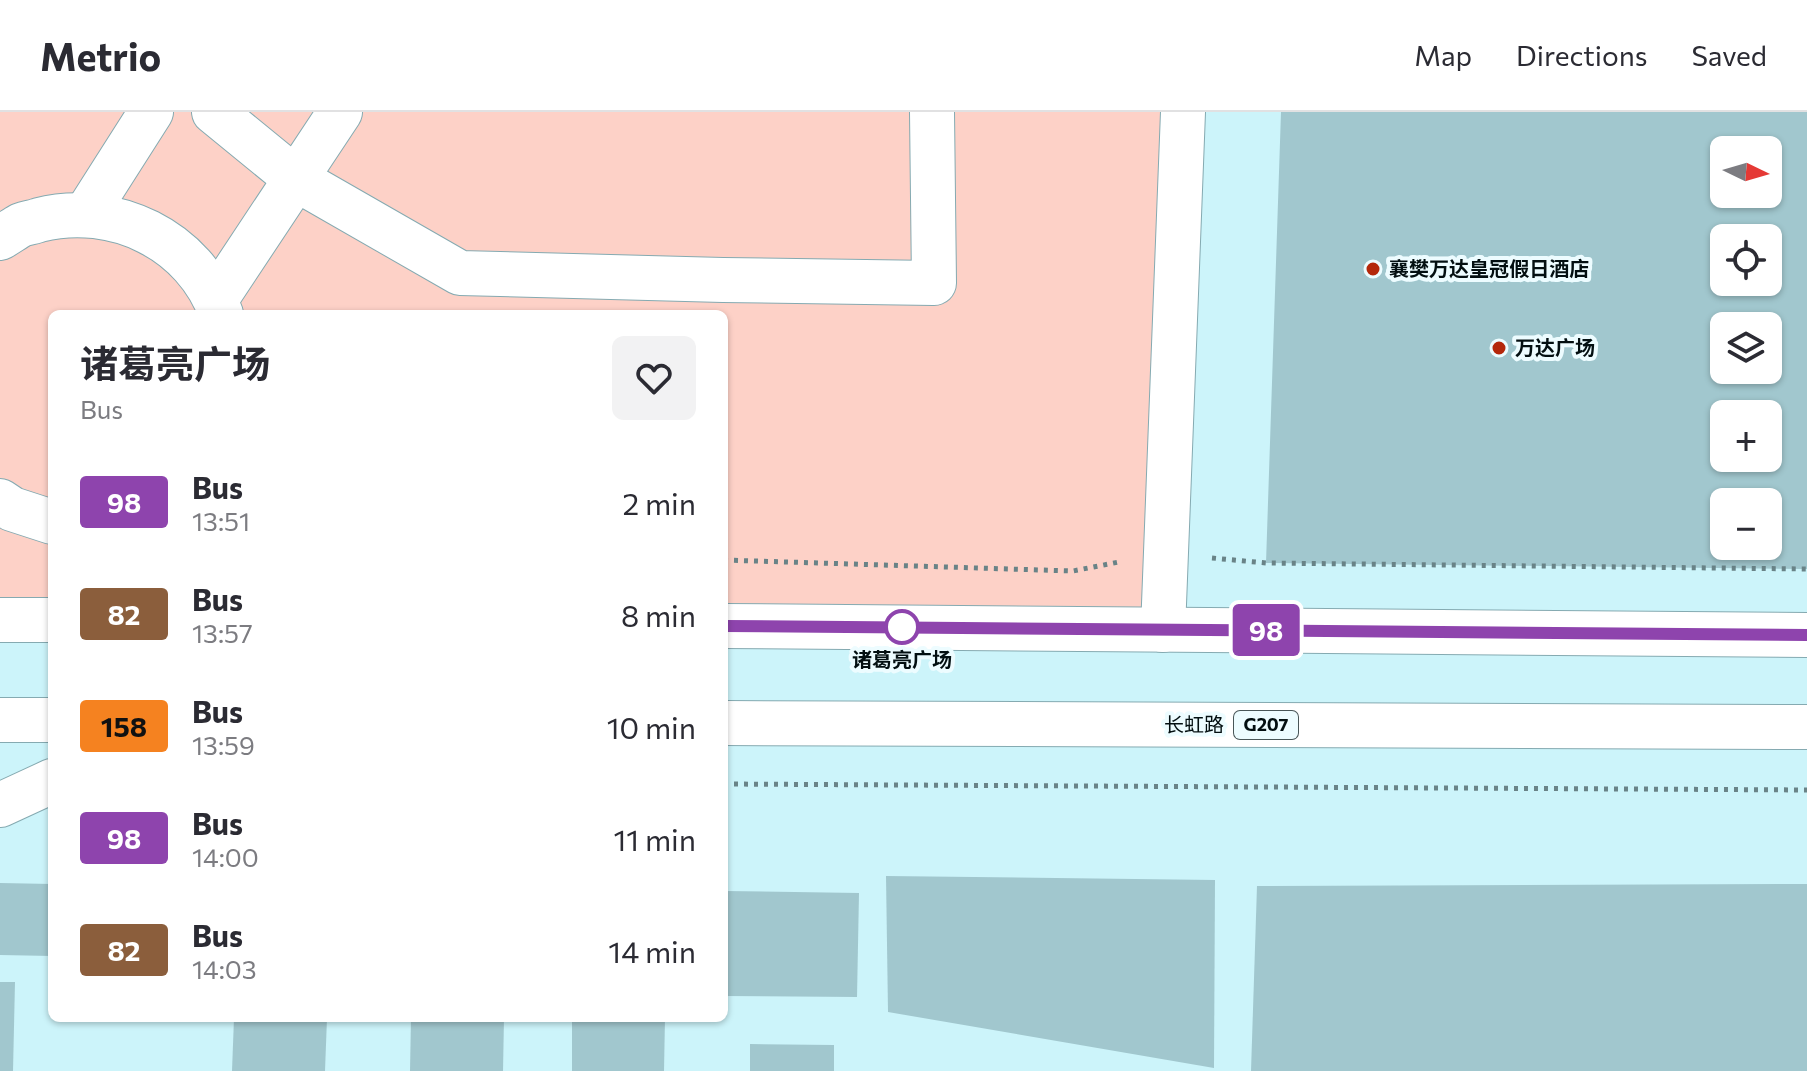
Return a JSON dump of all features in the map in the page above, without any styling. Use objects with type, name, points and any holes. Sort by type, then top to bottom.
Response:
[{"type":"main road","points":[[86,214],[151,112]]},
{"type":"main road","points":[[214,112],[296,179],[460,273],[934,283],[932,112]]},
{"type":"main road","points":[[0,238],[22,225],[54,217],[86,214],[126,222],[162,239],[193,266],[219,307],[340,112]]},
{"type":"main road","points":[[1163,630],[1183,112]]},
{"type":"main road","points":[[0,501],[12,509],[48,521]]},
{"type":"main road","points":[[0,620],[48,620]]},
{"type":"main road","points":[[728,626],[1807,635]]},
{"type":"main road","points":[[0,720],[48,720]]},
{"type":"main road","name":"长虹路","points":[[728,723],[1807,727]]},
{"type":"main road","points":[[0,805],[48,783]]},
{"type":"path","points":[[728,560],[1073,571],[1166,554],[1266,563],[1807,569]]},
{"type":"path","points":[[728,784],[1807,790]]},
{"type":"shaded area","points":[[0,112],[1183,112],[1163,630],[728,626],[728,310],[48,310],[48,620],[0,620]]},
{"type":"building","name":"万达广场","points":[[1281,112],[1807,112],[1807,569],[1266,563]]},
{"type":"building","points":[[886,876],[1215,880],[1214,1068],[888,1012]]},
{"type":"building","points":[[0,883],[48,884],[48,956],[0,955]]},
{"type":"building","points":[[1807,884],[1807,1071],[1251,1071],[1257,886]]},
{"type":"building","points":[[728,891],[859,893],[857,997],[728,996]]},
{"type":"building","points":[[0,982],[15,982],[13,1071],[0,1071]]},
{"type":"building","points":[[234,1022],[327,1022],[325,1071],[232,1071]]},
{"type":"building","points":[[411,1022],[504,1022],[503,1071],[410,1071]]},
{"type":"building","points":[[572,1022],[665,1022],[664,1071],[572,1071]]},
{"type":"building","points":[[750,1044],[834,1045],[834,1071],[750,1071]]},
{"type":"bus line","name":"98","points":[[728,626],[1807,635]]},
{"type":"place","name":"襄樊万达皇冠假日酒店","points":[[1373,269]]},
{"type":"place","name":"万达广场","points":[[1499,348]]},
{"type":"place","name":"诸葛亮广场","points":[[902,627]]}]
